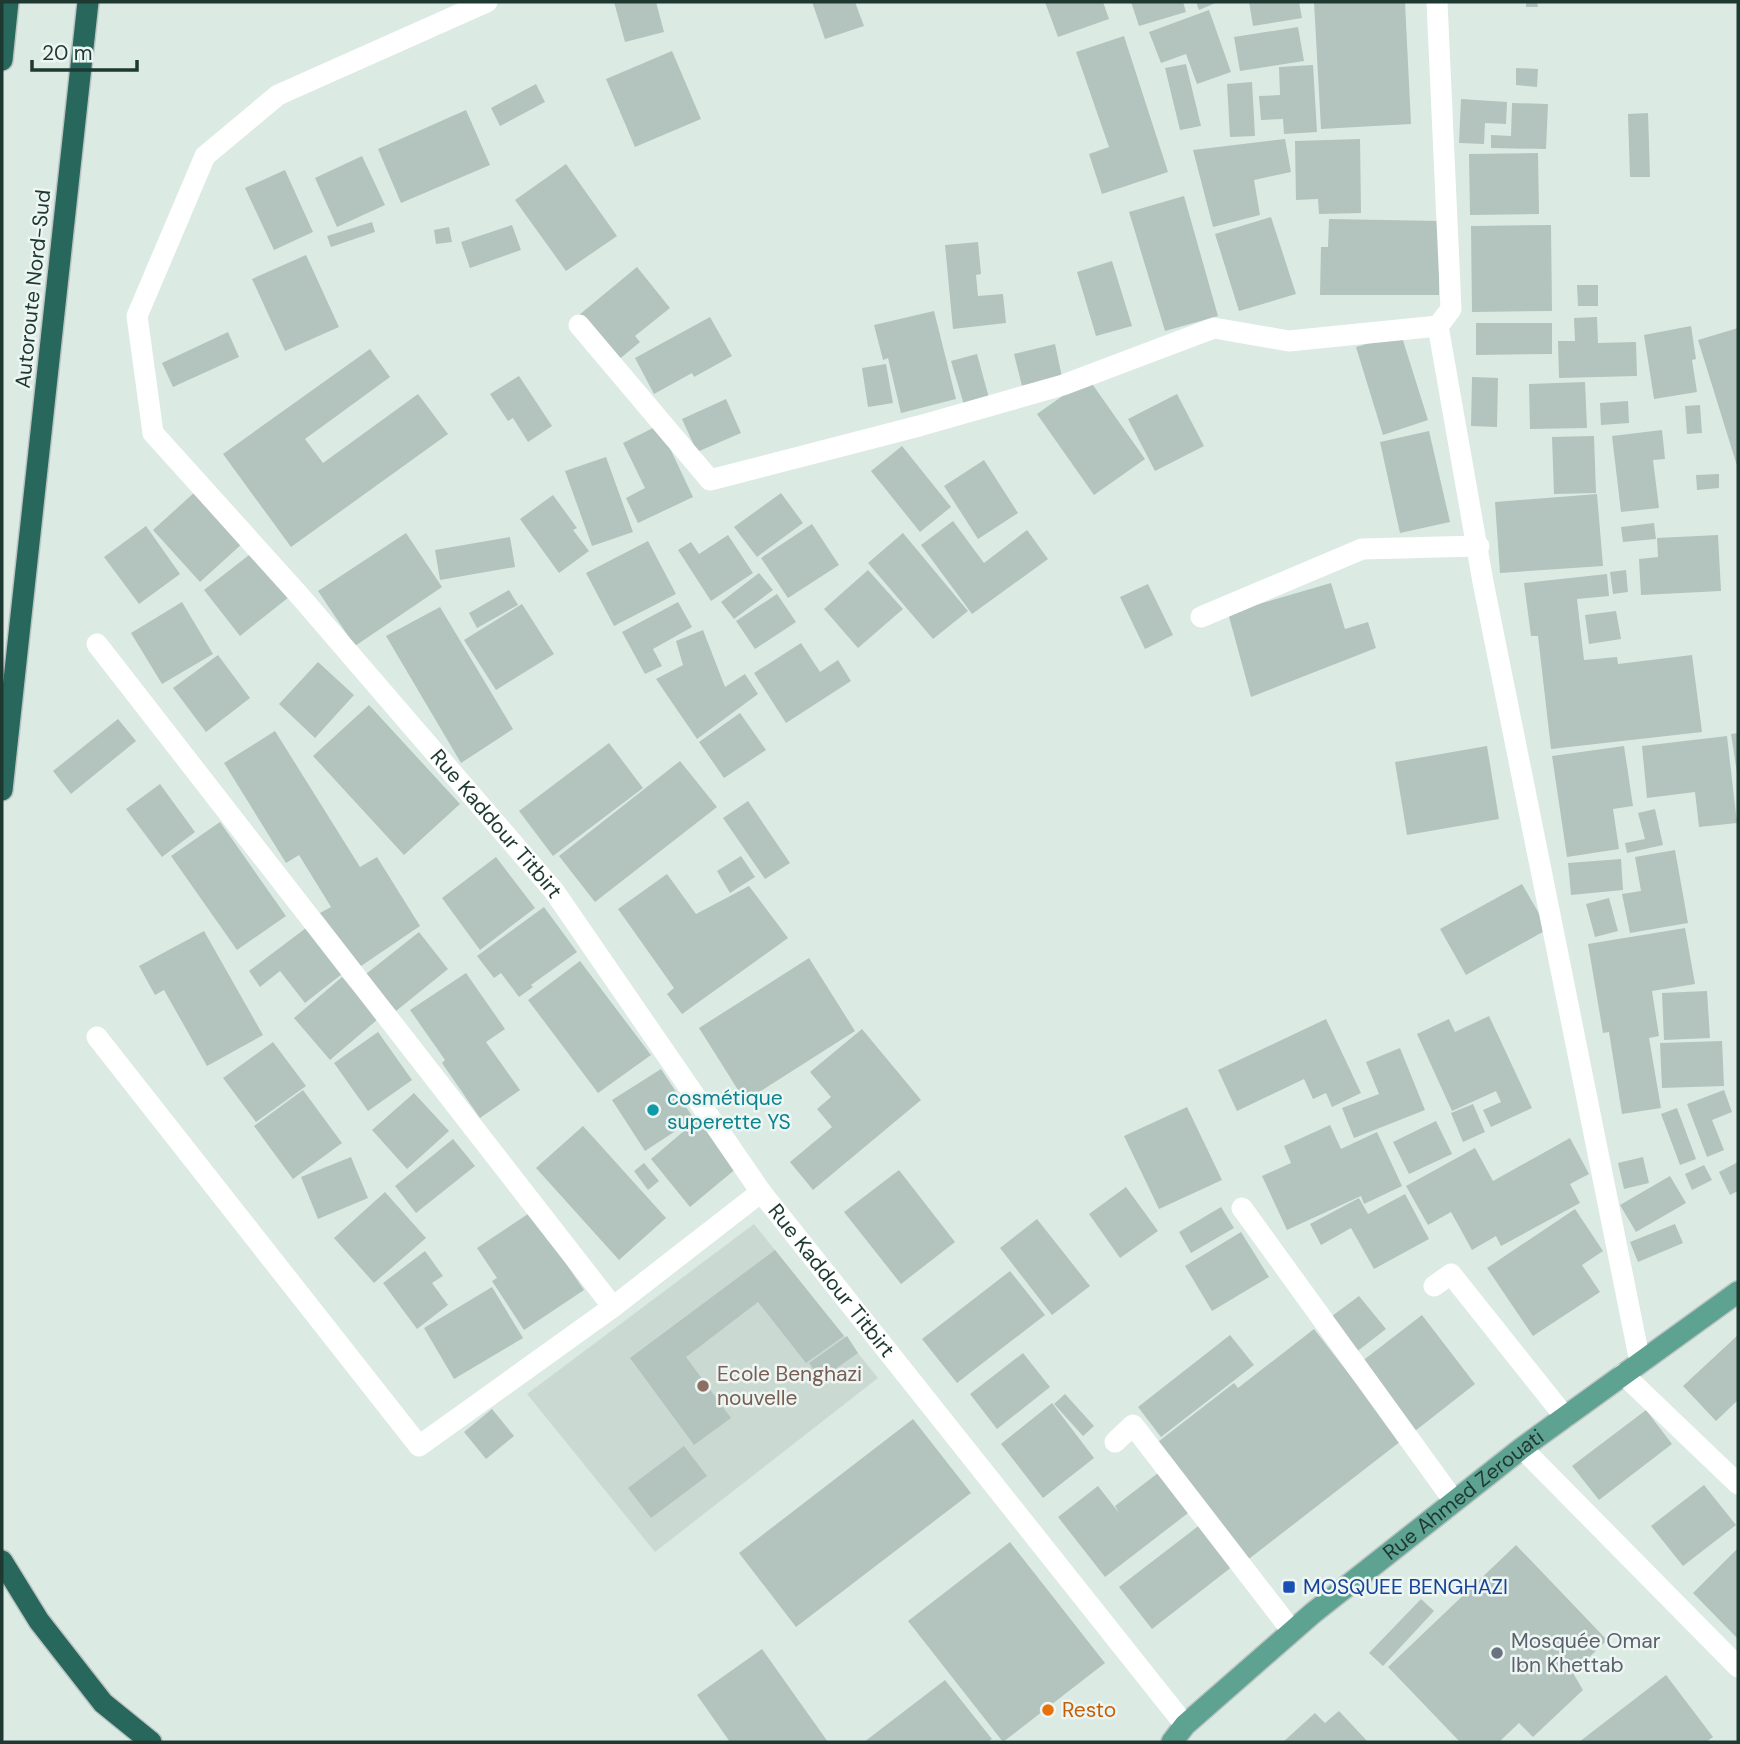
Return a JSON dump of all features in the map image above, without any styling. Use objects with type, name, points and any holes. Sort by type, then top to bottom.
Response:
[{"type":"highway","points":[[2,60],[8,2]]},
{"type":"highway","name":"Autoroute Nord-Sud","points":[[2,790],[89,2]]},
{"type":"highway","points":[[2,1561],[39,1621],[103,1703],[151,1742]]},
{"type":"main road","name":"Rue Ahmed Zerouati","points":[[1179,1734],[1292,1631],[1454,1501],[1522,1448],[1738,1292]]},
{"type":"street","name":"Rue Kaddour Titbirt","points":[[488,2],[278,95],[205,156],[137,316],[153,433],[299,595],[554,891],[761,1192],[1179,1734]]},
{"type":"street","points":[[579,325],[710,480],[919,426],[1063,385],[1213,328],[1289,341],[1438,326],[1451,309],[1437,2]]},
{"type":"street","points":[[1438,326],[1489,609],[1640,1362]]},
{"type":"street","points":[[1201,617],[1362,549],[1479,546]]},
{"type":"street","points":[[97,644],[613,1307]]},
{"type":"street","points":[[97,1037],[419,1446],[613,1307],[761,1192]]},
{"type":"street","points":[[1242,1208],[1454,1501]]},
{"type":"street","points":[[1434,1286],[1451,1274],[1565,1417]]},
{"type":"street","points":[[1623,1374],[1738,1485]]},
{"type":"street","points":[[1115,1442],[1132,1425],[1292,1631]]},
{"type":"street","points":[[1522,1448],[1738,1667]]},
{"type":"shaded area","name":"Ecole Benghazi nouvelle","points":[[754,1224],[878,1378],[655,1552],[527,1394]]},
{"type":"building","points":[[614,2],[656,2],[664,32],[625,42]]},
{"type":"building","points":[[812,2],[855,2],[864,26],[825,39]]},
{"type":"building","points":[[1045,2],[1103,2],[1109,19],[1058,37]]},
{"type":"building","points":[[1131,2],[1183,2],[1186,12],[1139,26]]},
{"type":"building","points":[[1196,2],[1218,2],[1199,10]]},
{"type":"building","points":[[1249,2],[1299,2],[1302,18],[1253,26]]},
{"type":"building","points":[[1314,2],[1405,2],[1411,124],[1321,129]]},
{"type":"building","points":[[1526,2],[1537,2],[1538,7],[1526,7]]},
{"type":"building","points":[[1209,10],[1231,72],[1197,84],[1186,54],[1161,63],[1149,32]]},
{"type":"building","points":[[1298,27],[1304,61],[1240,71],[1234,37]]},
{"type":"building","points":[[1124,36],[1168,172],[1102,194],[1089,154],[1109,147],[1076,52]]},
{"type":"building","points":[[672,51],[701,119],[635,147],[606,79]]},
{"type":"building","points":[[1186,64],[1201,126],[1180,130],[1165,68]]},
{"type":"building","points":[[1313,65],[1317,132],[1284,134],[1283,119],[1261,120],[1259,96],[1280,95],[1279,67]]},
{"type":"building","points":[[1516,68],[1538,69],[1537,87],[1516,85]]},
{"type":"building","points":[[1252,82],[1255,136],[1230,137],[1227,84]]},
{"type":"building","points":[[536,84],[545,102],[500,126],[491,108]]},
{"type":"building","points":[[1461,99],[1507,102],[1506,124],[1485,123],[1484,144],[1459,143]]},
{"type":"building","points":[[1512,103],[1548,104],[1546,149],[1491,148],[1491,135],[1511,136]]},
{"type":"building","points":[[466,110],[490,165],[401,203],[378,149]]},
{"type":"building","points":[[1648,113],[1650,177],[1630,177],[1628,114]]},
{"type":"building","points":[[1285,139],[1291,172],[1254,180],[1260,215],[1213,227],[1193,150]]},
{"type":"building","points":[[1360,139],[1361,213],[1319,214],[1318,199],[1296,200],[1295,141]]},
{"type":"building","points":[[1538,153],[1539,214],[1470,215],[1469,154]]},
{"type":"building","points":[[362,156],[385,205],[337,227],[315,178]]},
{"type":"building","points":[[566,164],[617,236],[566,271],[515,200]]},
{"type":"building","points":[[285,170],[313,232],[274,250],[245,188]]},
{"type":"building","points":[[1184,196],[1218,316],[1165,331],[1129,212]]},
{"type":"building","points":[[1271,217],[1296,294],[1239,311],[1215,234]]},
{"type":"building","points":[[1329,219],[1440,221],[1439,295],[1320,295],[1321,247],[1328,247]]},
{"type":"building","points":[[372,222],[375,232],[331,247],[327,236]]},
{"type":"building","points":[[512,225],[521,250],[470,268],[461,242]]},
{"type":"building","points":[[1551,225],[1552,311],[1472,312],[1471,226]]},
{"type":"building","points":[[449,227],[452,242],[436,244],[434,230]]},
{"type":"building","points":[[978,242],[981,274],[976,275],[978,296],[1003,294],[1006,323],[953,329],[945,245]]},
{"type":"building","points":[[306,255],[339,327],[285,351],[252,279]]},
{"type":"building","points":[[1112,261],[1132,326],[1096,336],[1077,272]]},
{"type":"building","points":[[637,267],[670,308],[635,336],[640,342],[617,361],[579,315]]},
{"type":"building","points":[[1577,285],[1598,285],[1598,306],[1578,306]]},
{"type":"building","points":[[934,311],[956,399],[901,413],[888,358],[883,360],[874,325]]},
{"type":"building","points":[[710,317],[732,356],[694,377],[692,373],[654,394],[635,358]]},
{"type":"building","points":[[1597,317],[1598,343],[1636,342],[1637,376],[1559,378],[1558,341],[1575,341],[1574,318]]},
{"type":"building","points":[[1476,323],[1552,323],[1552,354],[1476,355]]},
{"type":"building","points":[[1691,326],[1697,392],[1654,399],[1644,335]]},
{"type":"building","points":[[1738,328],[1738,469],[1698,340]]},
{"type":"building","points":[[228,332],[239,357],[173,387],[162,363]]},
{"type":"building","points":[[1401,334],[1428,420],[1383,435],[1356,347]]},
{"type":"building","points":[[1055,344],[1062,377],[1022,386],[1014,354]]},
{"type":"building","points":[[370,349],[390,377],[305,439],[323,463],[418,394],[448,434],[291,547],[223,454]]},
{"type":"building","points":[[977,354],[989,398],[964,405],[951,361]]},
{"type":"building","points":[[886,364],[893,403],[868,407],[862,368]]},
{"type":"building","points":[[519,376],[552,426],[528,442],[513,418],[508,421],[490,394]]},
{"type":"building","points":[[1472,377],[1498,378],[1497,427],[1471,426]]},
{"type":"building","points":[[1088,378],[1145,459],[1094,495],[1037,414]]},
{"type":"building","points":[[1585,382],[1587,428],[1530,429],[1529,384]]},
{"type":"building","points":[[1177,394],[1204,446],[1155,471],[1128,419]]},
{"type":"building","points":[[726,399],[741,433],[697,452],[682,419]]},
{"type":"building","points":[[1628,401],[1629,423],[1601,425],[1600,403]]},
{"type":"building","points":[[1700,405],[1702,433],[1687,434],[1685,406]]},
{"type":"building","points":[[659,425],[693,497],[638,523],[626,498],[645,488],[623,443]]},
{"type":"building","points":[[1662,430],[1665,459],[1653,460],[1659,508],[1621,512],[1612,436]]},
{"type":"building","points":[[1429,431],[1450,522],[1400,533],[1380,442]]},
{"type":"building","points":[[1594,436],[1596,493],[1554,494],[1552,437]]},
{"type":"building","points":[[902,446],[951,507],[920,532],[871,471]]},
{"type":"building","points":[[606,457],[633,532],[592,546],[565,471]]},
{"type":"building","points":[[984,460],[1018,513],[978,539],[944,486]]},
{"type":"building","points":[[1719,474],[1719,488],[1697,490],[1696,475]]},
{"type":"building","points":[[196,491],[244,542],[200,582],[153,530]]},
{"type":"building","points":[[781,493],[803,523],[757,557],[734,527]]},
{"type":"building","points":[[1597,494],[1603,566],[1500,573],[1495,502]]},
{"type":"building","points":[[553,495],[577,528],[573,530],[589,551],[559,573],[520,519]]},
{"type":"building","points":[[953,521],[984,563],[1027,530],[1048,559],[972,614],[921,545]]},
{"type":"building","points":[[1654,523],[1656,539],[1623,542],[1621,527]]},
{"type":"building","points":[[812,524],[839,565],[788,598],[761,558]]},
{"type":"building","points":[[146,526],[180,574],[139,604],[104,557]]},
{"type":"building","points":[[406,533],[442,587],[355,646],[318,591]]},
{"type":"building","points":[[903,533],[968,611],[933,639],[868,563]]},
{"type":"building","points":[[728,535],[753,573],[711,601],[678,550],[691,542],[699,554]]},
{"type":"building","points":[[1718,535],[1721,591],[1641,595],[1639,559],[1658,557],[1657,538]]},
{"type":"building","points":[[510,537],[515,567],[440,580],[435,550]]},
{"type":"building","points":[[648,541],[676,594],[614,626],[586,573]]},
{"type":"building","points":[[253,552],[289,597],[240,636],[204,590]]},
{"type":"building","points":[[868,570],[903,609],[858,648],[824,609]]},
{"type":"building","points":[[1626,570],[1628,592],[1613,594],[1610,572]]},
{"type":"building","points":[[759,573],[773,590],[734,619],[721,602]]},
{"type":"building","points":[[1607,574],[1609,596],[1577,599],[1584,660],[1617,657],[1618,664],[1692,655],[1702,732],[1551,749],[1538,636],[1531,636],[1524,583]]},
{"type":"building","points":[[1331,583],[1345,629],[1368,622],[1376,648],[1251,697],[1228,613]]},
{"type":"building","points":[[1148,584],[1173,635],[1145,649],[1120,597]]},
{"type":"building","points":[[509,590],[518,605],[477,628],[469,613]]},
{"type":"building","points":[[777,594],[796,622],[755,649],[736,621]]},
{"type":"building","points":[[182,602],[213,654],[162,684],[131,633]]},
{"type":"building","points":[[678,602],[692,627],[653,649],[662,666],[645,674],[622,632]]},
{"type":"building","points":[[522,604],[554,654],[496,690],[464,640]]},
{"type":"building","points":[[440,607],[513,729],[461,763],[386,636]]},
{"type":"building","points":[[1616,611],[1621,639],[1589,644],[1585,615]]},
{"type":"building","points":[[703,630],[725,687],[745,674],[758,694],[697,739],[656,679],[683,665],[676,641]]},
{"type":"building","points":[[801,643],[820,672],[838,660],[851,681],[786,723],[754,673]]},
{"type":"building","points":[[218,655],[250,698],[206,732],[173,688]]},
{"type":"building","points":[[318,662],[354,695],[315,738],[279,704]]},
{"type":"building","points":[[369,705],[460,804],[404,855],[313,756]]},
{"type":"building","points":[[740,713],[766,750],[724,778],[699,742]]},
{"type":"building","points":[[118,719],[136,741],[71,794],[53,771]]},
{"type":"building","points":[[275,731],[360,867],[377,857],[420,926],[361,966],[320,913],[331,907],[299,855],[286,863],[224,763]]},
{"type":"building","points":[[1738,733],[1738,773],[1737,773],[1731,734]]},
{"type":"building","points":[[1727,736],[1737,823],[1699,827],[1695,792],[1647,798],[1642,746]]},
{"type":"building","points":[[609,743],[643,788],[553,856],[519,811]]},
{"type":"building","points":[[1487,746],[1499,819],[1407,835],[1395,762]]},
{"type":"building","points":[[1624,746],[1633,806],[1613,809],[1619,849],[1567,857],[1552,756]]},
{"type":"building","points":[[680,761],[717,807],[595,902],[559,856]]},
{"type":"building","points":[[160,784],[195,832],[162,857],[126,809]]},
{"type":"building","points":[[748,801],[790,863],[765,879],[723,818]]},
{"type":"building","points":[[1655,809],[1663,845],[1627,853],[1625,843],[1645,839],[1638,813]]},
{"type":"building","points":[[220,822],[286,916],[237,950],[171,856]]},
{"type":"building","points":[[1675,850],[1688,923],[1630,933],[1622,894],[1641,891],[1635,857]]},
{"type":"building","points":[[741,856],[755,877],[730,893],[717,871]]},
{"type":"building","points":[[496,857],[535,908],[480,950],[442,898]]},
{"type":"building","points":[[1621,859],[1623,890],[1571,895],[1568,863]]},
{"type":"building","points":[[667,874],[696,914],[749,886],[788,938],[682,1014],[667,994],[674,988],[618,909]]},
{"type":"building","points":[[1522,884],[1548,929],[1466,975],[1440,929]]},
{"type":"building","points":[[1609,898],[1618,931],[1595,937],[1586,904]]},
{"type":"building","points":[[544,907],[577,952],[531,985],[533,987],[519,997],[501,973],[494,978],[477,956]]},
{"type":"building","points":[[306,928],[342,974],[305,1003],[280,971],[260,987],[249,971]]},
{"type":"building","points":[[1685,928],[1695,984],[1652,991],[1659,1036],[1649,1038],[1661,1108],[1622,1114],[1609,1032],[1603,1033],[1588,944]]},
{"type":"building","points":[[204,931],[263,1035],[207,1066],[164,990],[155,995],[139,966]]},
{"type":"building","points":[[419,932],[448,969],[396,1011],[366,974]]},
{"type":"building","points":[[809,958],[855,1031],[745,1101],[699,1028]]},
{"type":"building","points":[[580,961],[651,1055],[598,1093],[528,1000]]},
{"type":"building","points":[[466,973],[505,1029],[486,1042],[520,1090],[480,1118],[442,1063],[445,1060],[410,1010]]},
{"type":"building","points":[[342,977],[378,1019],[330,1060],[294,1018]]},
{"type":"building","points":[[1707,991],[1710,1038],[1664,1040],[1662,993]]},
{"type":"building","points":[[1489,1016],[1532,1108],[1491,1127],[1483,1110],[1501,1102],[1496,1091],[1452,1111],[1417,1034],[1449,1019],[1455,1032]]},
{"type":"building","points":[[1326,1019],[1361,1093],[1332,1107],[1326,1093],[1313,1099],[1304,1079],[1237,1111],[1218,1070]]},
{"type":"building","points":[[862,1029],[921,1100],[813,1190],[790,1162],[832,1127],[817,1109],[831,1097],[810,1072]]},
{"type":"building","points":[[378,1032],[412,1080],[368,1111],[334,1063]]},
{"type":"building","points":[[1722,1041],[1724,1086],[1662,1088],[1660,1043]]},
{"type":"building","points":[[273,1042],[306,1086],[256,1122],[223,1078]]},
{"type":"building","points":[[1400,1048],[1425,1110],[1354,1138],[1342,1108],[1379,1094],[1366,1062]]},
{"type":"building","name":"cosmétique superette YS","points":[[661,1069],[694,1119],[645,1151],[612,1100]]},
{"type":"building","points":[[303,1090],[342,1143],[293,1179],[254,1126]]},
{"type":"building","points":[[1724,1090],[1732,1112],[1712,1120],[1724,1150],[1707,1157],[1687,1104]]},
{"type":"building","points":[[414,1093],[449,1131],[407,1169],[372,1130]]},
{"type":"building","points":[[1473,1104],[1485,1132],[1463,1142],[1451,1113]]},
{"type":"building","points":[[1187,1107],[1222,1180],[1159,1209],[1124,1136]]},
{"type":"building","points":[[1677,1108],[1696,1159],[1680,1165],[1661,1114]]},
{"type":"building","points":[[698,1119],[738,1167],[690,1207],[651,1159]]},
{"type":"building","points":[[1436,1121],[1452,1154],[1409,1174],[1393,1142]]},
{"type":"building","points":[[1330,1125],[1341,1149],[1377,1132],[1402,1186],[1364,1204],[1361,1196],[1287,1230],[1262,1176],[1291,1163],[1284,1146]]},
{"type":"building","points":[[583,1126],[666,1218],[619,1260],[536,1168]]},
{"type":"building","points":[[1570,1138],[1589,1174],[1570,1184],[1580,1203],[1501,1246],[1496,1236],[1472,1250],[1451,1212],[1428,1225],[1406,1186],[1475,1148],[1493,1181]]},
{"type":"building","points":[[453,1139],[475,1166],[416,1213],[395,1186]]},
{"type":"building","points":[[351,1157],[368,1198],[318,1219],[301,1177]]},
{"type":"building","points":[[1643,1157],[1649,1183],[1624,1189],[1618,1163]]},
{"type":"building","points":[[1738,1162],[1738,1191],[1730,1195],[1719,1172]]},
{"type":"building","points":[[644,1163],[659,1181],[648,1190],[634,1171]]},
{"type":"building","points":[[1704,1165],[1712,1180],[1692,1190],[1685,1174]]},
{"type":"building","points":[[899,1170],[955,1242],[901,1284],[844,1212]]},
{"type":"building","points":[[1670,1176],[1686,1203],[1636,1232],[1620,1205]]},
{"type":"building","points":[[1126,1187],[1158,1231],[1120,1258],[1089,1214]]},
{"type":"building","points":[[385,1192],[426,1238],[374,1283],[334,1238]]},
{"type":"building","points":[[1405,1194],[1429,1239],[1374,1269],[1351,1228],[1321,1245],[1310,1224],[1359,1198],[1368,1214]]},
{"type":"building","points":[[1221,1207],[1234,1228],[1191,1253],[1179,1232]]},
{"type":"building","points":[[1575,1209],[1603,1251],[1582,1265],[1600,1292],[1533,1336],[1487,1268]]},
{"type":"building","points":[[531,1212],[584,1290],[524,1330],[492,1281],[497,1278],[477,1248]]},
{"type":"building","points":[[1037,1219],[1090,1286],[1052,1315],[1000,1248]]},
{"type":"building","points":[[1675,1224],[1683,1243],[1638,1262],[1630,1242]]},
{"type":"building","points":[[1241,1232],[1269,1277],[1212,1311],[1185,1266]]},
{"type":"building","points":[[775,1250],[844,1336],[806,1363],[758,1302],[686,1357],[731,1418],[694,1445],[630,1358]]},
{"type":"building","points":[[425,1251],[443,1276],[432,1283],[448,1305],[417,1329],[383,1283]]},
{"type":"building","points":[[1010,1271],[1045,1315],[957,1383],[922,1339]]},
{"type":"building","points":[[492,1287],[523,1338],[454,1379],[424,1328]]},
{"type":"building","points":[[1359,1296],[1386,1329],[1355,1353],[1328,1319]]},
{"type":"building","points":[[1422,1315],[1475,1384],[1415,1431],[1361,1362]]},
{"type":"building","points":[[1314,1329],[1401,1441],[1245,1562],[1154,1445],[1234,1383],[1238,1388]]},
{"type":"building","points":[[1230,1335],[1254,1365],[1161,1437],[1138,1407]]},
{"type":"building","points":[[1738,1335],[1738,1400],[1716,1421],[1683,1386]]},
{"type":"building","points":[[847,1336],[858,1353],[821,1379],[809,1363]]},
{"type":"building","points":[[1023,1353],[1050,1387],[997,1429],[970,1394]]},
{"type":"building","points":[[1065,1394],[1094,1426],[1083,1436],[1054,1404]]},
{"type":"building","points":[[1052,1403],[1094,1458],[1043,1498],[1001,1444]]},
{"type":"building","points":[[492,1409],[514,1436],[486,1459],[464,1432]]},
{"type":"building","points":[[1646,1410],[1672,1444],[1599,1500],[1572,1466]]},
{"type":"building","points":[[913,1419],[971,1493],[796,1627],[739,1553]]},
{"type":"building","points":[[684,1446],[707,1476],[651,1518],[628,1488]]},
{"type":"building","points":[[1162,1470],[1192,1510],[1105,1577],[1058,1517],[1098,1486],[1119,1513],[1115,1506]]},
{"type":"building","points":[[1704,1485],[1736,1525],[1683,1566],[1651,1526]]},
{"type":"building","points":[[1201,1524],[1233,1566],[1152,1629],[1119,1587]]},
{"type":"building","points":[[1010,1542],[1105,1663],[1003,1742],[908,1621]]},
{"type":"building","name":"Mosquée Omar Ibn Khettab","points":[[1516,1545],[1607,1640],[1573,1673],[1583,1690],[1533,1737],[1519,1723],[1499,1742],[1460,1742],[1388,1667]]},
{"type":"building","points":[[1738,1548],[1738,1639],[1693,1593]]},
{"type":"building","points":[[1421,1599],[1434,1611],[1383,1666],[1369,1653]]},
{"type":"building","points":[[762,1649],[828,1742],[730,1742],[697,1695]]},
{"type":"building","points":[[1666,1675],[1713,1737],[1706,1742],[1579,1742]]},
{"type":"building","points":[[945,1680],[992,1739],[987,1742],[864,1742]]},
{"type":"building","points":[[1339,1711],[1368,1742],[1283,1742],[1315,1713],[1325,1723]]},
{"type":"place","name":"cosmétique superette YS","points":[[653,1110]]},
{"type":"place","name":"Ecole Benghazi nouvelle","points":[[703,1386]]},
{"type":"place","name":"MOSQUEE BENGHAZI","points":[[1289,1587]]},
{"type":"place","name":"Mosquée Omar Ibn Khettab","points":[[1497,1653]]},
{"type":"place","name":"Resto","points":[[1048,1710]]}]
